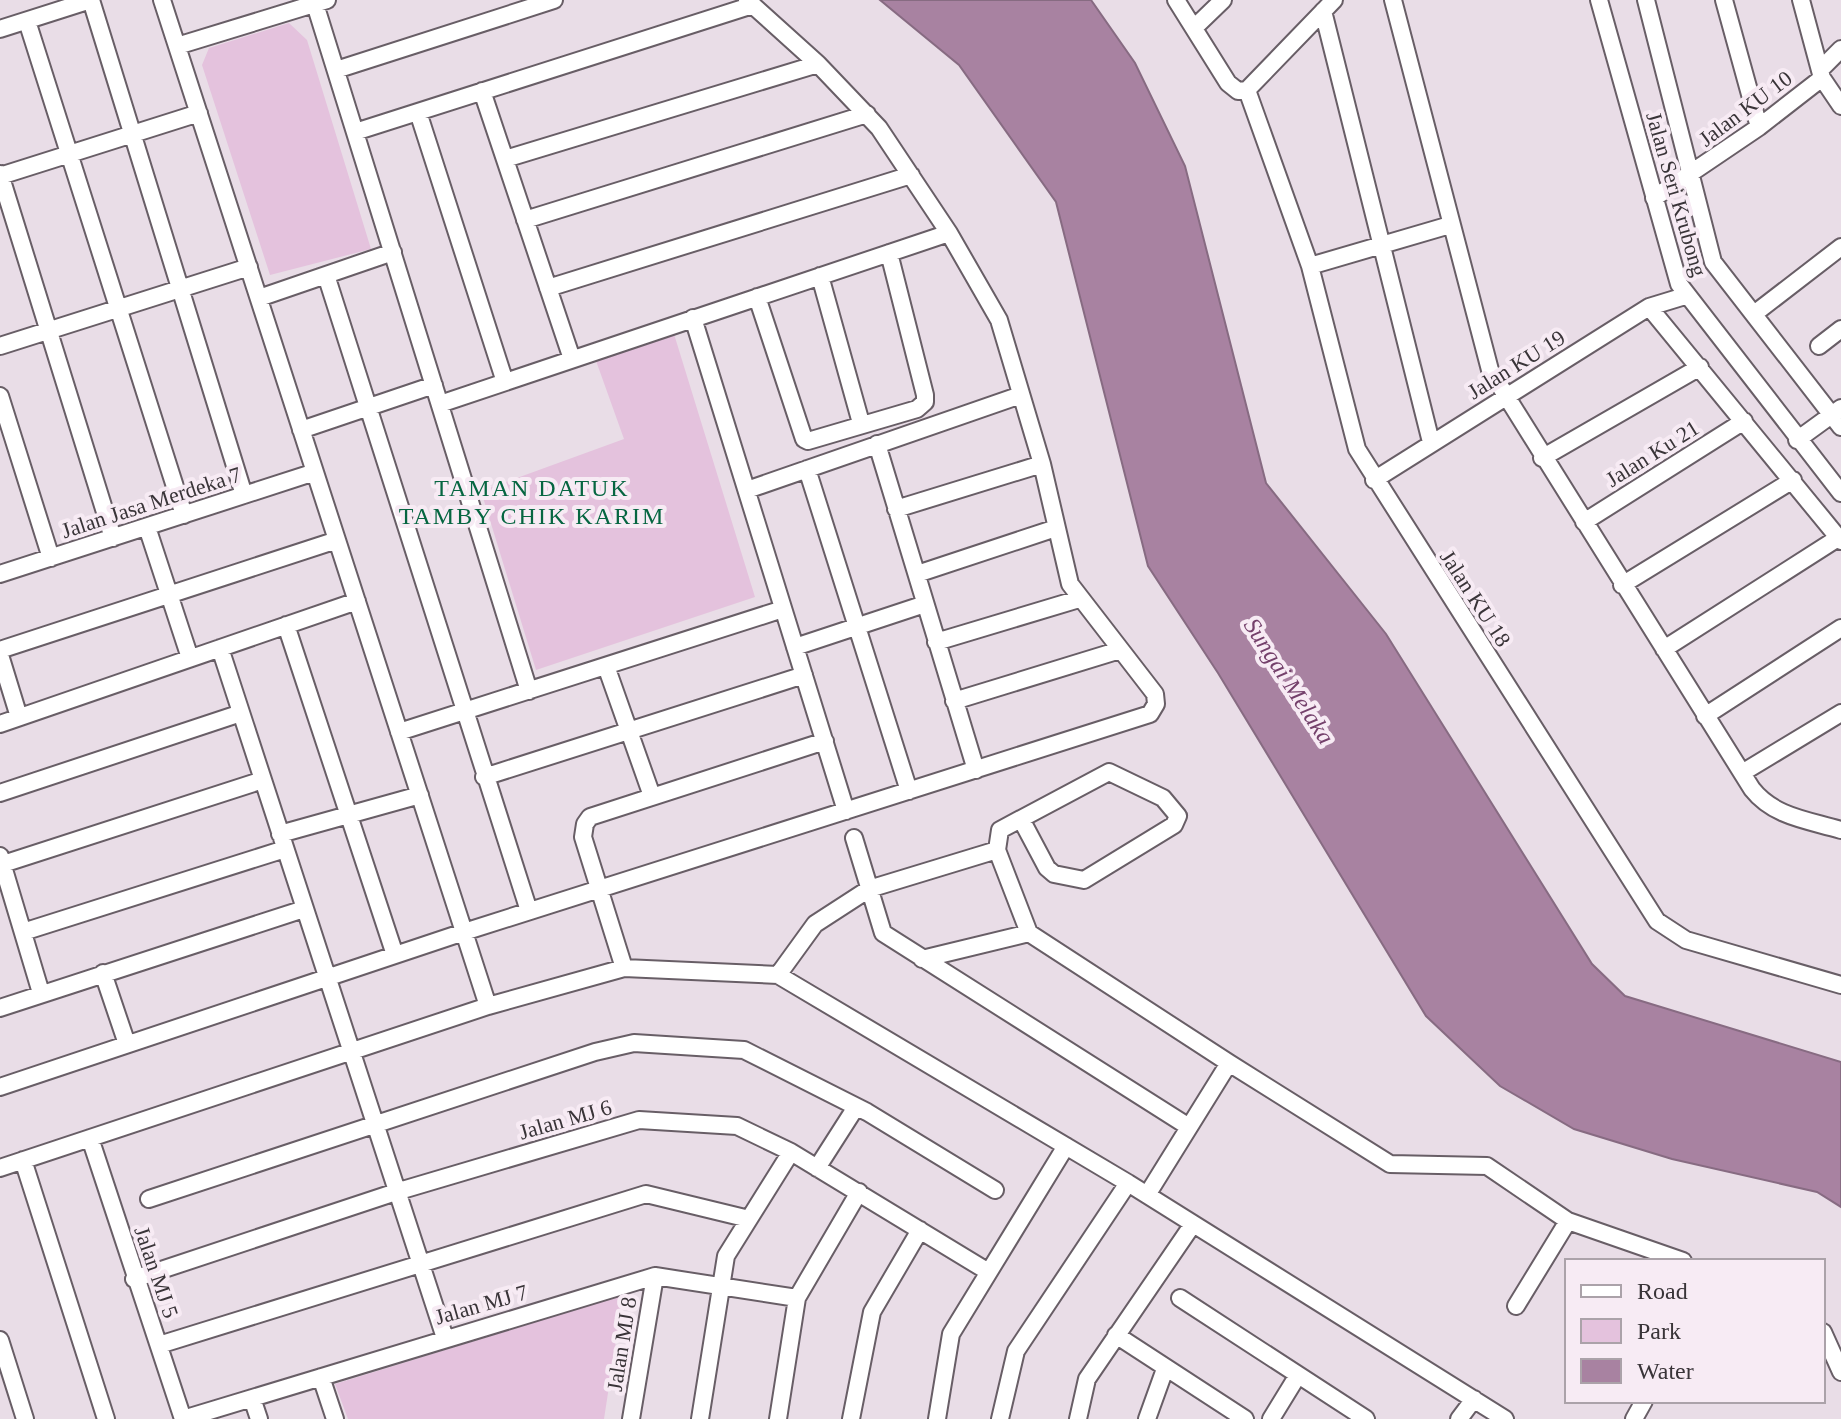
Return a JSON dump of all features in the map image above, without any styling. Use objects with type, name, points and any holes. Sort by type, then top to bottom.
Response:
[{"type":"street","points":[[0,29],[91,0],[244,495]]},
{"type":"street","points":[[162,0],[488,1006]]},
{"type":"street","points":[[336,70],[554,0]]},
{"type":"street","points":[[1176,0],[1228,83],[1238,91],[1247,90],[1329,6]]},
{"type":"street","points":[[1194,28],[1223,0]]},
{"type":"street","points":[[1393,0],[1490,370],[1622,585],[1763,803],[1779,812],[1841,830]]},
{"type":"street","name":"Jalan Seri Krubong","points":[[1599,0],[1654,198],[1685,296],[1841,493]]},
{"type":"street","points":[[1646,0],[1713,262],[1838,417],[1797,440]]},
{"type":"street","points":[[1724,0],[1759,127]]},
{"type":"street","points":[[1801,0],[1821,74],[1841,106]]},
{"type":"street","points":[[177,46],[321,2],[336,70],[529,691]]},
{"type":"street","points":[[0,1087],[599,888],[1150,714],[1156,704],[1155,694],[1070,584],[1042,464],[999,320],[949,233],[867,114],[750,2],[355,132]]},
{"type":"street","points":[[1329,6],[1380,246],[1431,442]]},
{"type":"street","points":[[27,21],[184,515]]},
{"type":"street","name":"Jalan KU 10","points":[[1654,198],[1759,127],[1821,74],[1841,49]]},
{"type":"street","points":[[505,159],[818,64]]},
{"type":"street","name":"Jalan KU 18","points":[[1247,90],[1310,266],[1357,449],[1657,921],[1686,940],[1841,985]]},
{"type":"street","points":[[482,91],[572,359]]},
{"type":"street","points":[[418,112],[505,382]]},
{"type":"street","points":[[113,538],[0,175],[199,113]]},
{"type":"street","points":[[525,220],[867,114]]},
{"type":"street","points":[[548,288],[911,175]]},
{"type":"street","points":[[1310,266],[1450,225]]},
{"type":"street","points":[[440,404],[949,233]]},
{"type":"street","points":[[1754,314],[1841,247]]},
{"type":"street","points":[[259,298],[393,252]]},
{"type":"street","points":[[757,297],[800,435],[808,441],[917,409],[925,402],[889,253]]},
{"type":"street","points":[[0,346],[249,267]]},
{"type":"street","points":[[326,275],[529,911]]},
{"type":"street","points":[[820,276],[861,423]]},
{"type":"street","name":"Jalan KU 19","points":[[1374,480],[1649,307],[1685,296]]},
{"type":"street","points":[[1649,307],[1840,540],[1664,649]]},
{"type":"street","points":[[693,318],[846,811]]},
{"type":"street","points":[[1819,346],[1841,329]]},
{"type":"street","points":[[1542,458],[1700,367]]},
{"type":"street","points":[[301,430],[434,385]]},
{"type":"street","points":[[747,490],[1021,395]]},
{"type":"street","points":[[0,396],[51,558]]},
{"type":"street","name":"Jalan Ku 21","points":[[1584,522],[1744,421]]},
{"type":"street","points":[[877,444],[976,770]]},
{"type":"street","points":[[896,509],[1042,464]]},
{"type":"street","points":[[807,469],[909,791]]},
{"type":"street","name":"Jalan Jasa Merdeka 7","points":[[0,574],[315,472]]},
{"type":"street","points":[[1622,585],[1793,480]]},
{"type":"street","points":[[147,527],[190,658]]},
{"type":"street","points":[[917,574],[1056,528]]},
{"type":"street","points":[[19,717],[0,652],[337,540]]},
{"type":"street","points":[[936,642],[1079,599]]},
{"type":"street","points":[[0,724],[357,601]]},
{"type":"street","points":[[795,647],[925,604]]},
{"type":"street","points":[[399,732],[783,609]]},
{"type":"street","points":[[286,625],[346,815],[395,955]]},
{"type":"street","points":[[1705,716],[1841,628]]},
{"type":"street","points":[[220,648],[445,1338]]},
{"type":"street","points":[[954,701],[1120,650]]},
{"type":"street","points":[[606,666],[652,796]]},
{"type":"street","points":[[484,777],[804,675]]},
{"type":"street","points":[[0,793],[241,713]]},
{"type":"street","points":[[1742,773],[1841,713]]},
{"type":"street","points":[[624,968],[583,837],[585,824],[590,817],[825,741]]},
{"type":"street","points":[[1021,819],[1047,868],[1054,874],[1084,880],[1161,837],[1174,825],[1178,816],[1163,798],[1109,772],[1000,830],[997,850],[1029,933],[1390,1164],[1487,1166],[1568,1221],[1677,1259]]},
{"type":"street","points":[[41,993],[1,859],[263,780]]},
{"type":"street","points":[[23,932],[282,841],[346,815],[420,795]]},
{"type":"street","points":[[854,838],[879,928],[922,959],[1189,1127]]},
{"type":"street","points":[[778,975],[815,924],[869,889],[997,850]]},
{"type":"street","points":[[0,1008],[304,909]]},
{"type":"street","points":[[922,959],[1029,933]]},
{"type":"street","points":[[0,1168],[488,1006],[624,968],[778,975],[1128,1183],[1505,1419]]},
{"type":"street","points":[[103,973],[127,1044]]},
{"type":"street","points":[[149,1199],[595,1052],[634,1043],[744,1050],[856,1107],[995,1190]]},
{"type":"street","points":[[1147,1195],[1229,1063]]},
{"type":"street","points":[[817,1168],[856,1107]]},
{"type":"street","name":"Jalan MJ 6","points":[[134,1279],[399,1191],[639,1120],[737,1126],[791,1152],[987,1271]]},
{"type":"street","name":"Jalan MJ 5","points":[[90,1138],[134,1279],[183,1419]]},
{"type":"street","points":[[937,1419],[951,1334],[1066,1146]]},
{"type":"street","points":[[700,1419],[726,1256],[791,1152]]},
{"type":"street","points":[[23,1160],[106,1419]]},
{"type":"street","points":[[1000,1419],[1016,1351],[1128,1183]]},
{"type":"street","points":[[778,1419],[797,1298],[859,1192]]},
{"type":"street","points":[[159,1345],[646,1194],[749,1219]]},
{"type":"street","points":[[1516,1306],[1568,1221]]},
{"type":"street","points":[[1078,1419],[1087,1379],[1193,1224]]},
{"type":"street","points":[[851,1419],[872,1312],[920,1230]]},
{"type":"street","name":"Jalan MJ 7","points":[[183,1419],[655,1276],[797,1298]]},
{"type":"street","name":"Jalan MJ 8","points":[[631,1419],[655,1276]]},
{"type":"street","points":[[1180,1298],[1366,1419]]},
{"type":"street","points":[[1116,1335],[1226,1414],[1245,1419]]},
{"type":"street","points":[[1825,1336],[1841,1372]]},
{"type":"street","points":[[0,1340],[25,1419]]},
{"type":"street","points":[[1147,1419],[1165,1369]]},
{"type":"street","points":[[1271,1419],[1298,1375]]},
{"type":"street","points":[[321,1377],[335,1419]]},
{"type":"street","points":[[252,1398],[259,1419]]},
{"type":"street","points":[[1459,1419],[1474,1399]]},
{"type":"green space","points":[[289,23],[307,40],[371,249],[270,275],[202,65],[209,48]]},
{"type":"green space","points":[[674,334],[755,597],[536,670],[481,491],[624,439],[595,358]]},
{"type":"green space","points":[[623,1295],[604,1419],[348,1419],[335,1384]]},
{"type":"water","name":"Sungai Melaka","points":[[880,0],[1091,0],[1135,63],[1185,166],[1266,483],[1386,634],[1592,964],[1625,996],[1841,1062],[1841,1207],[1817,1192],[1672,1159],[1574,1129],[1500,1086],[1426,1016],[1218,673],[1148,566],[1056,202],[959,65]]},
{"type":"district","name":"TAMAN DATUK TAMBY CHIK KARIM","points":[[532,502]]}]
